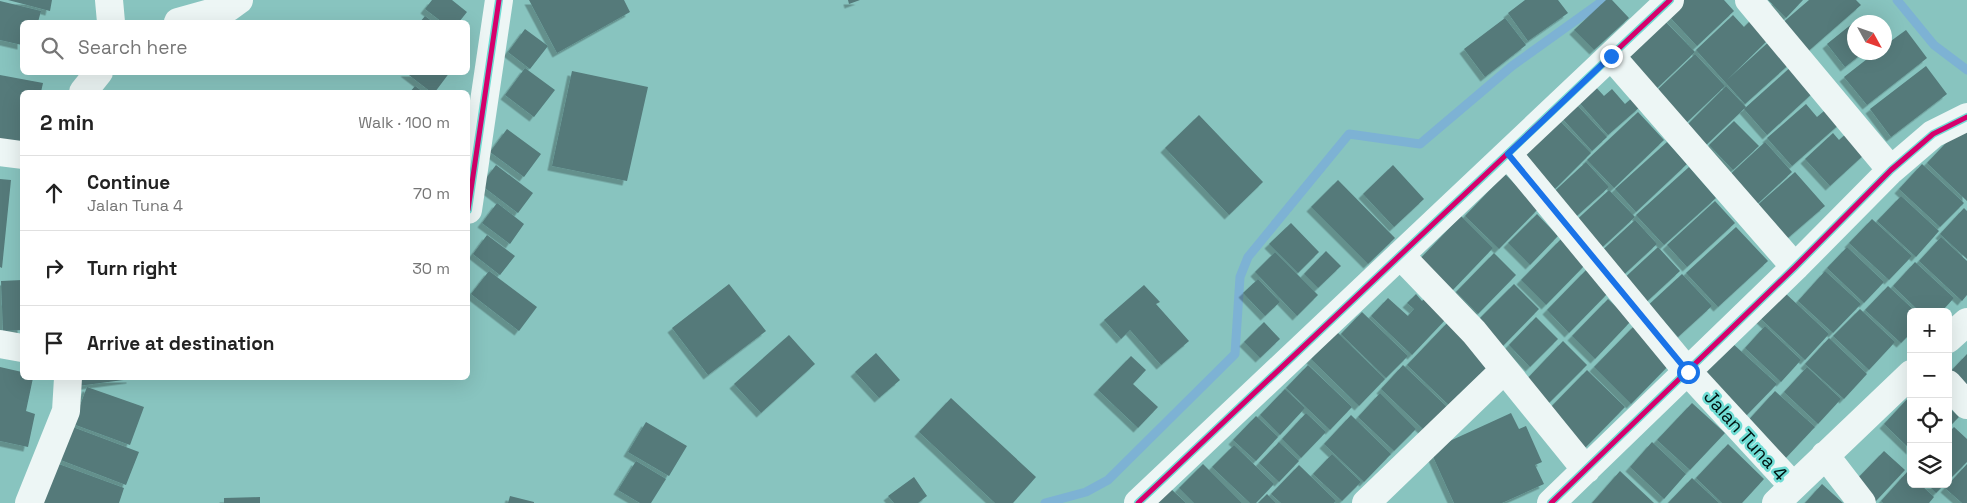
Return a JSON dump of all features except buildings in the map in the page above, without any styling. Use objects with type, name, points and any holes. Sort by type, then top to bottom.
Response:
[{"type":"street","points":[[109,0],[111,20]]},
{"type":"street","points":[[185,20],[228,8],[239,0]]},
{"type":"street","points":[[470,196],[499,0]]},
{"type":"street","points":[[1138,503],[1670,0]]},
{"type":"street","points":[[1749,0],[1891,170]]},
{"type":"street","points":[[1611,56],[1795,267]]},
{"type":"street","points":[[85,90],[97,75]]},
{"type":"street","points":[[1551,503],[1688,372],[1891,170],[1933,134],[1967,117]]},
{"type":"street","points":[[0,152],[20,155]]},
{"type":"street","name":"Jalan Tuna 4","points":[[1508,154],[1688,372],[1784,494]]},
{"type":"street","points":[[1400,254],[1474,332],[1586,470]]},
{"type":"street","points":[[1952,335],[1967,322]]},
{"type":"street","points":[[0,344],[20,348]]},
{"type":"street","points":[[1366,503],[1504,370]]},
{"type":"street","points":[[1784,494],[1907,378]]},
{"type":"street","points":[[29,503],[66,410],[68,380]]},
{"type":"street","points":[[1952,388],[1967,405]]},
{"type":"street","points":[[1825,455],[1862,503]]},
{"type":"waterway","points":[[1045,503],[1086,492],[1108,480],[1235,354],[1240,277],[1248,257],[1349,134],[1420,144],[1512,66],[1604,0]]},
{"type":"waterway","points":[[1897,0],[1934,45],[1967,70]]},
{"type":"cycle path","points":[[470,196],[499,0]]},
{"type":"cycle path","points":[[1138,503],[1670,0]]},
{"type":"cycle path","points":[[1551,503],[1795,267],[1891,170],[1933,134],[1967,117]]},
{"type":"route","points":[[1611,56],[1508,154],[1688,372]]}]
